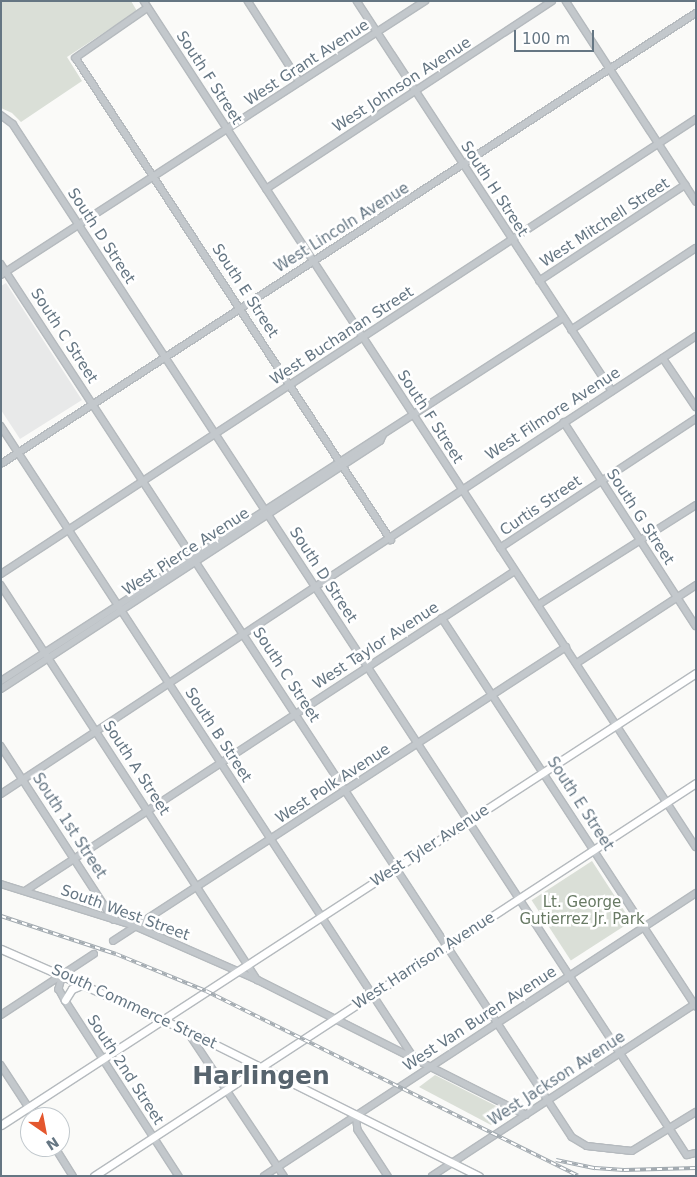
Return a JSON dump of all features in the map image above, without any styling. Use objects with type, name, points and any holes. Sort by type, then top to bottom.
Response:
[{"type":"main road","name":"West Tyler Avenue","points":[[31,1107],[696,673]]},
{"type":"main road","name":"West Harrison Avenue","points":[[94,1176],[696,783]]},
{"type":"main road","name":"South Commerce Street","points":[[1,949],[188,1031],[480,1176]]},
{"type":"main road","points":[[65,1000],[72,989],[84,984]]},
{"type":"main road","name":"West Tyler Avenue","points":[[1,1125],[20,1113]]},
{"type":"street","name":"South F Street","points":[[144,1],[615,725],[696,846]]},
{"type":"street","points":[[248,1],[300,82]]},
{"type":"street","name":"South H Street","points":[[357,1],[612,391]]},
{"type":"street","name":"West Grant Avenue","points":[[4,274],[425,1]]},
{"type":"street","name":"West Johnson Avenue","points":[[266,189],[552,1]]},
{"type":"street","points":[[566,1],[696,201]]},
{"type":"street","name":"South E Street","points":[[148,8],[76,58],[391,540]]},
{"type":"street","name":"West Lincoln Avenue","points":[[1,464],[696,12]]},
{"type":"street","name":"South D Street","points":[[1,115],[13,124],[670,1129],[687,1154],[696,1153]]},
{"type":"street","name":"West Buchanan Street","points":[[1,574],[696,119]]},
{"type":"street","name":"West Mitchell Street","points":[[539,281],[685,185]]},
{"type":"street","points":[[571,330],[696,248]]},
{"type":"street","name":"South C Street","points":[[1,264],[4,274],[144,480],[572,1137],[579,1142],[625,1152],[638,1149],[670,1129]]},
{"type":"street","name":"West Pierce Avenue","points":[[1,689],[47,655],[563,318]]},
{"type":"street","name":"West Filmore Avenue","points":[[1,794],[391,540],[463,491],[472,482],[696,336]]},
{"type":"street","points":[[663,358],[696,407]]},
{"type":"street","name":"Curtis Street","points":[[500,548],[696,419]]},
{"type":"street","name":"South G Street","points":[[564,422],[696,626]]},
{"type":"street","name":"South B Street","points":[[1,426],[414,1058]]},
{"type":"street","points":[[538,605],[696,505]]},
{"type":"street","name":"West Taylor Avenue","points":[[25,891],[515,570]]},
{"type":"street","name":"South A Street","points":[[1,585],[249,964]]},
{"type":"street","points":[[577,664],[696,585]]},
{"type":"street","name":"South E Street","points":[[442,618],[695,1004]]},
{"type":"street","name":"West Polk Avenue","points":[[113,941],[566,647]]},
{"type":"street","name":"West Pierce Avenue","points":[[1,681],[47,655]]},
{"type":"street","name":"South 1st Street","points":[[1,746],[75,857],[114,920]]},
{"type":"street","name":"South West Street","points":[[1,884],[135,926],[239,970],[258,980]]},
{"type":"street","name":"West Van Buren Avenue","points":[[264,1176],[696,893]]},
{"type":"street","points":[[1,1015],[94,954]]},
{"type":"street","points":[[249,964],[258,980],[526,1115]]},
{"type":"street","name":"South 2nd Street","points":[[63,975],[59,989],[65,1000],[179,1176]]},
{"type":"street","name":"West Jackson Avenue","points":[[432,1176],[695,1004]]},
{"type":"street","points":[[188,1031],[284,1176]]},
{"type":"street","points":[[1,1065],[28,1107]]},
{"type":"street","points":[[670,1129],[696,1112]]},
{"type":"street","points":[[356,1114],[358,1130],[388,1176]]},
{"type":"street","points":[[61,1157],[73,1176]]},
{"type":"shaded area","points":[[6,283],[82,400],[20,439],[1,410],[1,286]]},
{"type":"green space","points":[[1,1],[131,1],[137,11],[67,57],[82,81],[21,122],[12,113],[1,108]]},
{"type":"green space","name":"Lt. George Gutierrez Jr. Park","points":[[592,861],[631,921],[571,961],[532,900]]},
{"type":"green space","points":[[435,1075],[506,1111],[507,1114],[491,1125],[419,1087]]},
{"type":"railway","points":[[1,916],[116,954],[206,991],[578,1176]]},
{"type":"railway","points":[[556,1160],[595,1168],[624,1170],[696,1168]]},
{"type":"district","name":"Harlingen","points":[[261,1076]]}]
